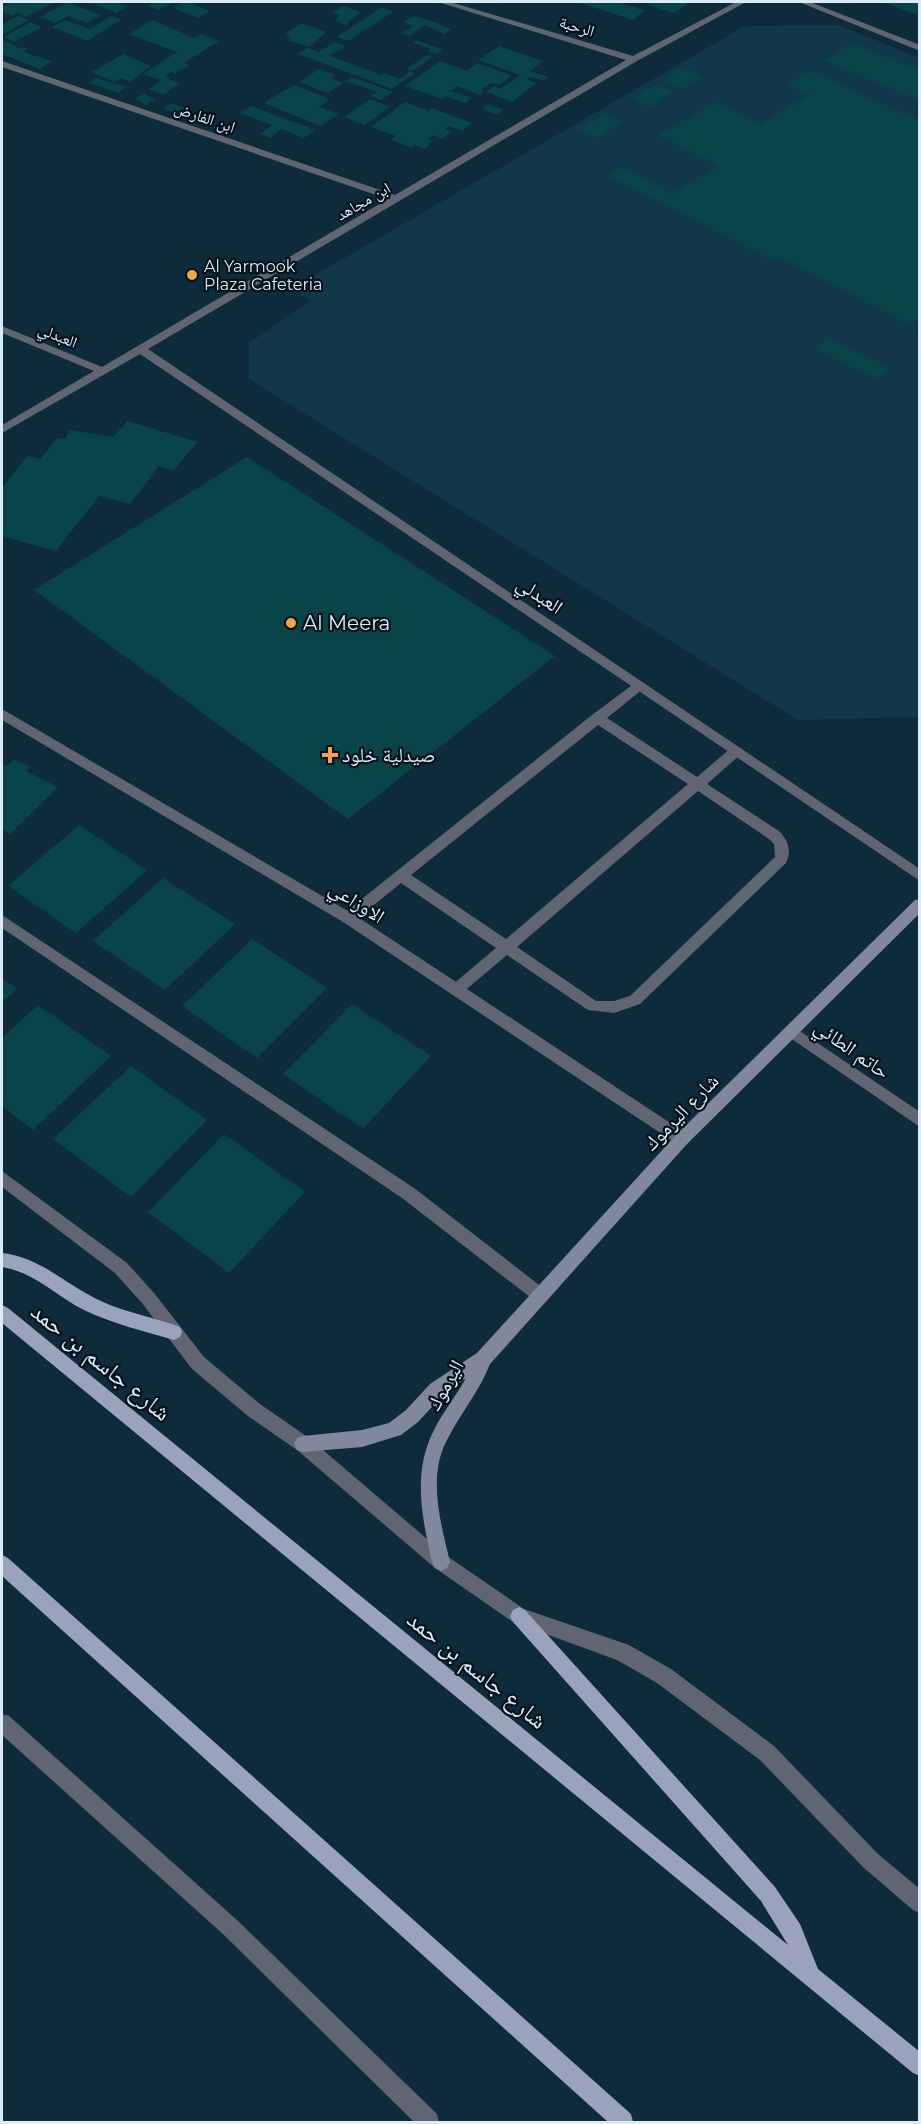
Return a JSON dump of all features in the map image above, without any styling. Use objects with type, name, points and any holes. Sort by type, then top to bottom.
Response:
[{"type":"main road","points":[[2,1260],[22,1264],[86,1302],[108,1312],[174,1332]]},
{"type":"main road","name":"شارع جاسم بن حمد","points":[[2,1313],[920,2066]]},
{"type":"main road","points":[[2,1564],[623,2122]]},
{"type":"main road","points":[[519,1616],[768,1894],[793,1931],[810,1976]]},
{"type":"street","name":"الرحبة","points":[[442,2],[634,59]]},
{"type":"street","name":"ابن مجاهد","points":[[2,430],[634,59],[742,2]]},
{"type":"street","points":[[808,2],[920,48]]},
{"type":"street","name":"ابن الفارض","points":[[2,64],[398,199]]},
{"type":"street","name":"العبدلي","points":[[2,329],[102,371]]},
{"type":"street","name":"العبدلي","points":[[139,348],[920,876]]},
{"type":"street","points":[[348,918],[639,685]]},
{"type":"street","name":"الاوزاعي","points":[[2,714],[348,918],[682,1139]]},
{"type":"street","points":[[400,875],[593,1006],[608,1009],[623,1007],[635,1000],[781,859],[783,850],[780,840],[597,718]]},
{"type":"street","points":[[457,989],[736,751]]},
{"type":"street","name":"شارع اليرموك","points":[[483,1359],[682,1139],[920,904]]},
{"type":"street","points":[[2,921],[408,1193],[540,1296]]},
{"type":"street","name":"حاتم الطائي","points":[[790,1031],[920,1121]]},
{"type":"street","points":[[2,1178],[121,1268],[198,1363],[254,1410],[303,1444],[441,1562],[519,1616],[622,1652],[664,1676],[767,1753],[871,1861],[920,1903]]},
{"type":"street","name":"اليرموك","points":[[303,1444],[350,1440],[384,1434],[397,1428],[436,1391],[460,1372],[483,1359]]},
{"type":"street","name":"اليرموك","points":[[441,1562],[430,1512],[428,1469],[441,1434],[476,1380],[483,1359]]},
{"type":"street","points":[[2,1723],[231,1928],[429,2122]]},
{"type":"shaded area","points":[[839,25],[919,58],[919,717],[798,720],[249,379],[249,343],[311,301],[291,289],[745,26]]},
{"type":"building","points":[[12,2],[55,2],[26,17],[18,13],[12,16],[2,11],[2,7]]},
{"type":"building","points":[[67,2],[101,15],[87,23],[68,16],[55,23],[40,17]]},
{"type":"building","points":[[78,2],[116,2],[128,6],[117,13],[94,4]]},
{"type":"building","points":[[155,2],[172,2],[158,10],[148,6]]},
{"type":"building","points":[[184,2],[210,11],[198,18],[173,8]]},
{"type":"building","points":[[577,2],[617,2],[645,10],[633,20]]},
{"type":"building","points":[[649,2],[690,2],[674,13],[646,4]]},
{"type":"building","points":[[883,2],[920,2],[920,16]]},
{"type":"building","points":[[343,6],[360,12],[346,25],[335,21],[339,15],[332,13]]},
{"type":"building","points":[[382,7],[393,12],[348,41],[337,37]]},
{"type":"building","points":[[18,16],[29,20],[2,35],[2,24]]},
{"type":"building","points":[[111,16],[121,20],[87,41],[52,27],[65,20],[90,29]]},
{"type":"building","points":[[413,16],[451,29],[444,34],[425,25],[409,36],[402,33],[413,26],[403,22]]},
{"type":"building","points":[[152,20],[194,38],[201,34],[219,41],[184,63],[189,65],[175,74],[171,72],[166,76],[179,83],[164,95],[149,89],[161,80],[143,74],[177,52],[129,34]]},
{"type":"building","points":[[31,22],[42,27],[14,42],[4,37]]},
{"type":"building","points":[[301,23],[326,32],[309,47],[287,40],[291,38],[286,36],[288,34],[286,33]]},
{"type":"building","points":[[2,40],[17,46],[15,47],[17,49],[21,47],[27,49],[23,52],[52,61],[40,69],[2,54]]},
{"type":"building","points":[[417,40],[443,50],[437,54],[428,51],[431,49],[413,43]]},
{"type":"building","points":[[334,42],[345,46],[330,56],[381,75],[384,73],[400,79],[410,71],[415,73],[392,89],[298,54],[307,48],[319,52]]},
{"type":"building","points":[[852,43],[920,71],[920,97],[916,99],[824,61]]},
{"type":"building","points":[[499,46],[543,61],[530,71],[549,77],[543,81],[530,77],[526,79],[537,83],[512,102],[486,92],[494,86],[500,89],[520,75],[478,60]]},
{"type":"building","points":[[123,54],[151,66],[130,82],[122,78],[115,82],[92,72]]},
{"type":"building","points":[[427,55],[433,57],[412,71],[407,68]]},
{"type":"building","points":[[440,61],[467,71],[477,63],[512,76],[499,85],[491,83],[481,90],[484,91],[479,95],[458,86],[451,91],[472,98],[465,103],[445,96],[442,99],[405,86]]},
{"type":"building","points":[[683,67],[704,77],[682,89],[661,80]]},
{"type":"building","points":[[319,69],[335,75],[331,78],[343,83],[328,93],[299,82]]},
{"type":"building","points":[[812,71],[916,119],[920,117],[920,317],[909,325],[782,258],[775,262],[607,175],[622,167],[672,193],[718,166],[658,135],[717,102],[760,124],[809,95],[787,85]]},
{"type":"building","points":[[352,77],[393,92],[381,100],[371,96],[377,92],[345,81]]},
{"type":"building","points":[[96,78],[126,87],[119,93],[89,83]]},
{"type":"building","points":[[656,84],[674,91],[650,107],[632,99]]},
{"type":"building","points":[[294,85],[330,99],[319,107],[339,114],[320,126],[264,103]]},
{"type":"building","points":[[144,94],[155,99],[146,105],[135,99]]},
{"type":"building","points":[[370,99],[390,107],[364,125],[344,117]]},
{"type":"building","points":[[405,102],[429,111],[432,108],[472,123],[462,131],[449,126],[445,129],[451,132],[442,139],[434,135],[428,140],[433,141],[424,149],[415,145],[412,148],[391,140],[396,136],[371,127]]},
{"type":"building","points":[[172,103],[192,112],[183,117],[163,108]]},
{"type":"building","points":[[489,104],[503,110],[497,115],[482,109]]},
{"type":"building","points":[[251,106],[315,130],[304,138],[282,129],[270,138],[260,134],[272,125],[240,113]]},
{"type":"building","points":[[200,113],[217,119],[207,126],[190,119]]},
{"type":"building","points":[[604,114],[622,122],[597,138],[579,129]]},
{"type":"building","points":[[829,338],[891,368],[876,379],[815,349]]},
{"type":"building","points":[[127,421],[198,442],[173,471],[159,466],[130,504],[99,496],[56,551],[2,536],[2,488],[27,456],[41,459],[57,438],[65,439],[70,430],[113,437]]},
{"type":"building","name":"Al Meera","points":[[247,457],[555,656],[348,819],[34,590]]},
{"type":"building","points":[[14,759],[30,767],[26,771],[58,787],[10,834],[2,829],[2,764],[6,766]]},
{"type":"building","points":[[79,825],[147,870],[76,933],[8,886]]},
{"type":"building","points":[[163,878],[235,924],[165,990],[93,941]]},
{"type":"building","points":[[252,939],[327,988],[257,1058],[182,1006]]},
{"type":"building","points":[[2,978],[17,989],[2,1002]]},
{"type":"building","points":[[352,1004],[431,1056],[363,1129],[283,1074]]},
{"type":"building","points":[[38,1005],[111,1056],[33,1130],[2,1106],[2,1038]]},
{"type":"building","points":[[131,1066],[207,1120],[131,1197],[53,1139]]},
{"type":"building","points":[[224,1134],[305,1192],[229,1273],[148,1212]]},
{"type":"place","name":"Al Yarmook Plaza Cafeteria","points":[[192,275]]},
{"type":"place","name":"Al Meera","points":[[291,623]]},
{"type":"place","name":"صيدلية خلود","points":[[330,755]]}]
